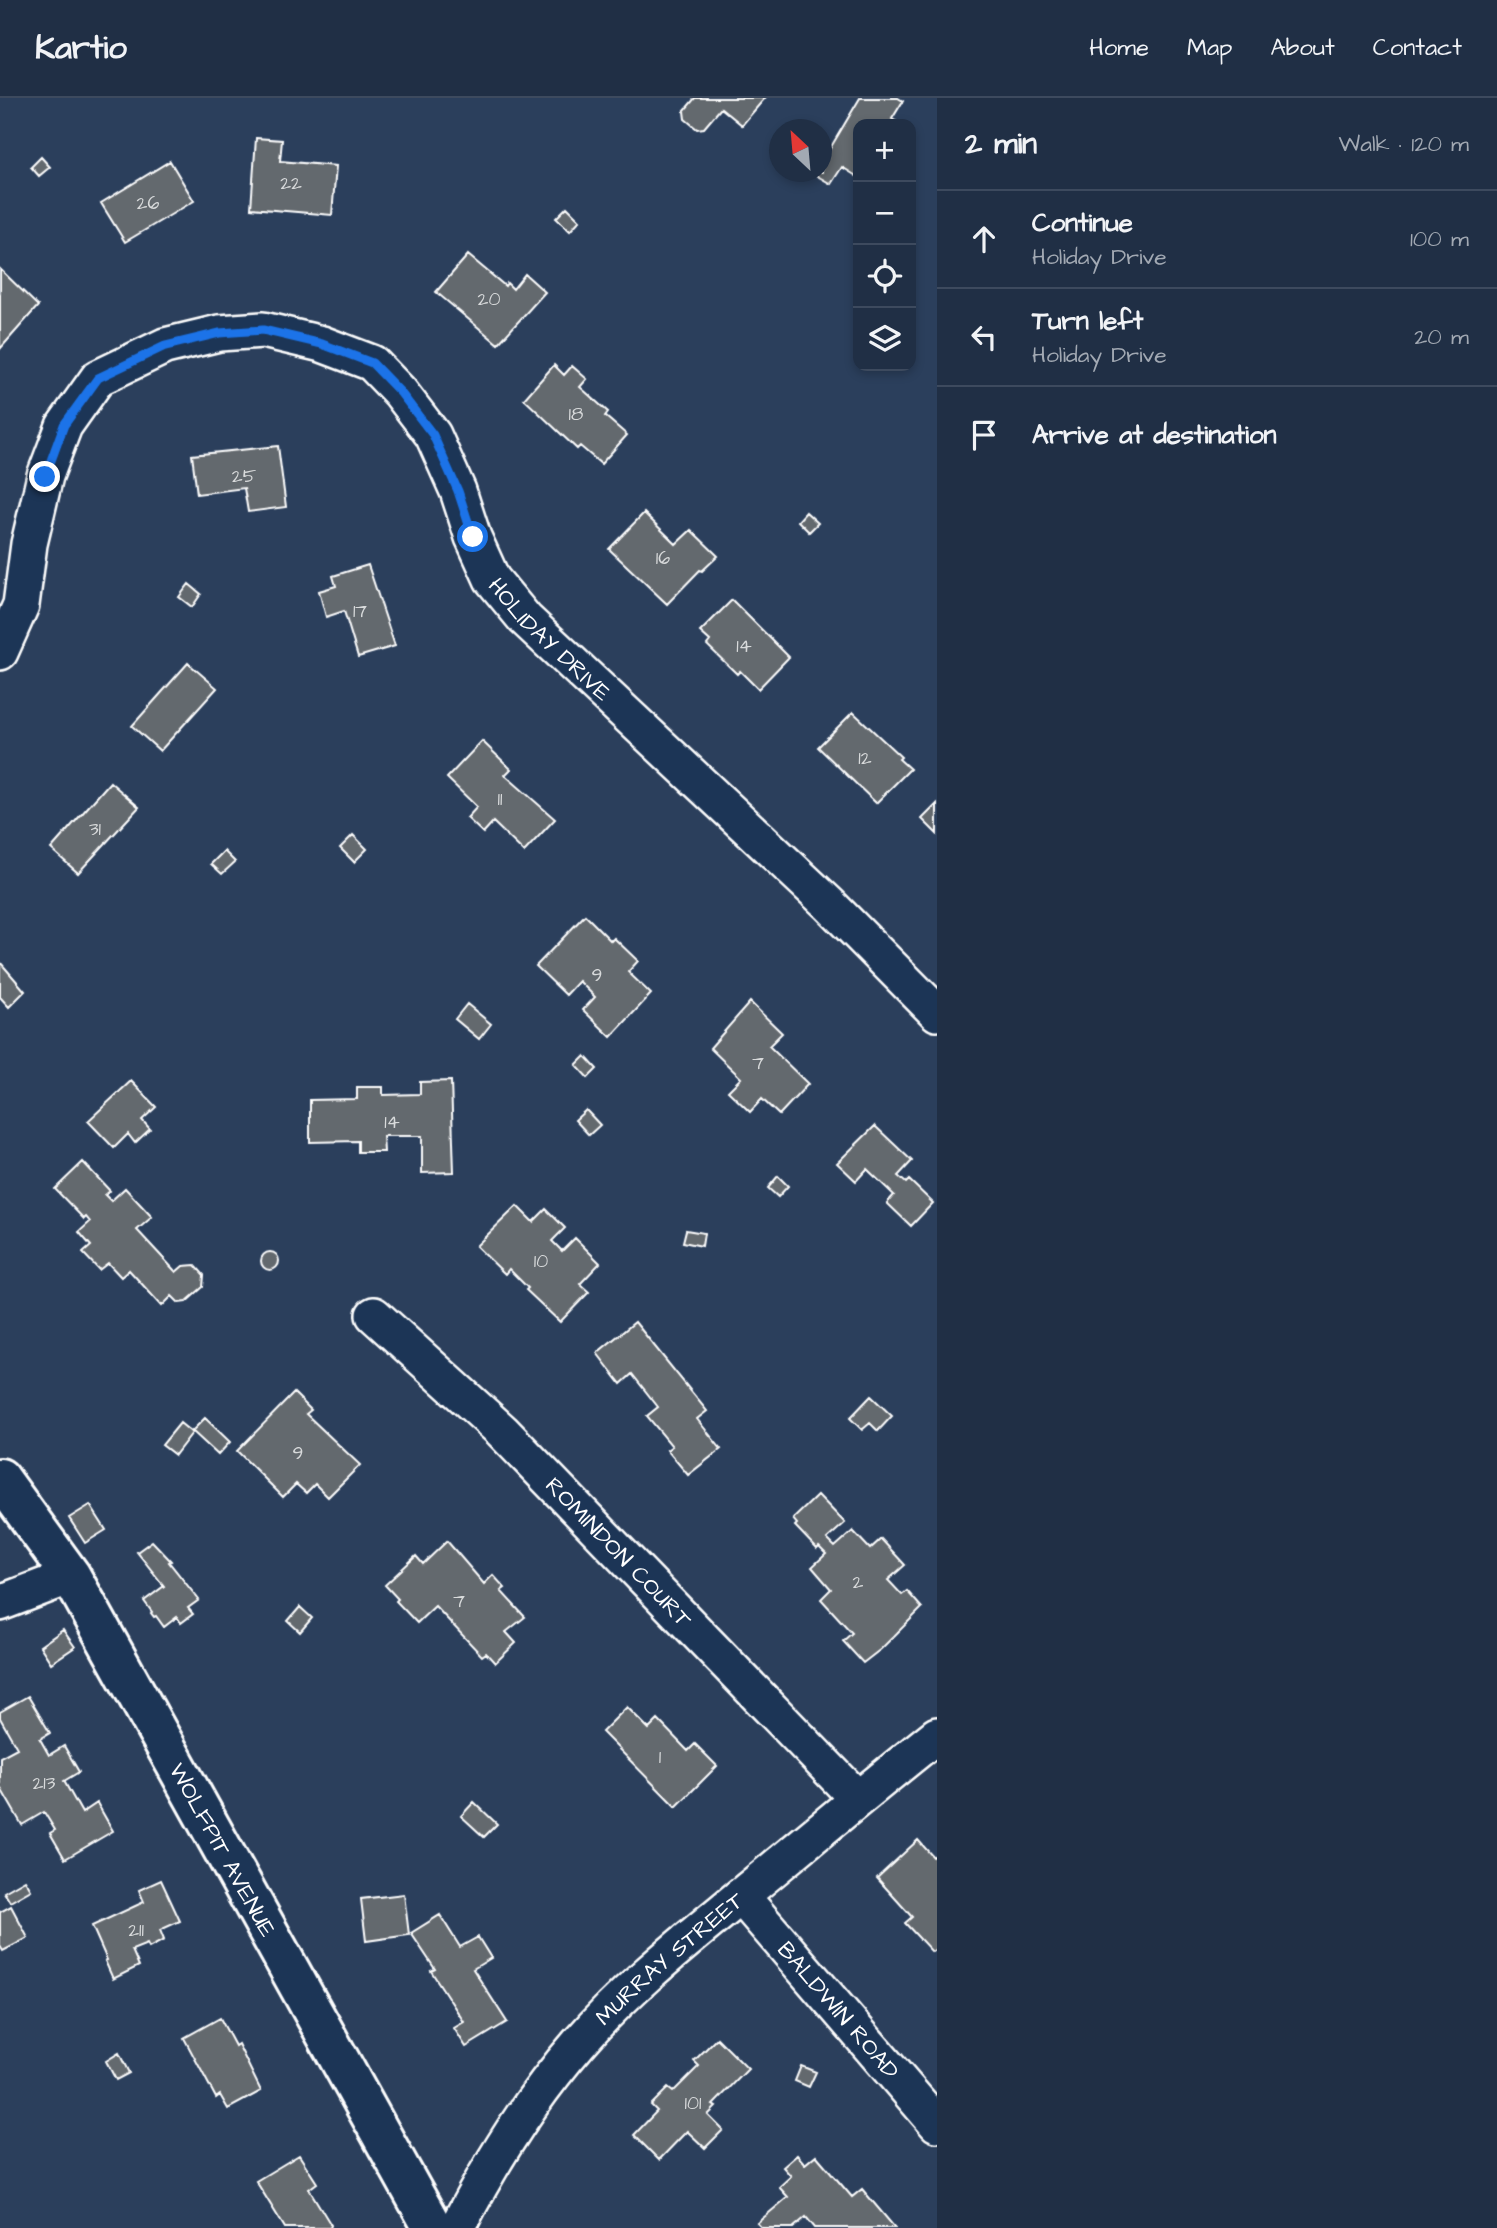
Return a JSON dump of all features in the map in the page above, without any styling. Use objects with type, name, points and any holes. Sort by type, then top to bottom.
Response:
[{"type":"street","name":"HOLIDAY DRIVE","points":[[0,652],[21,605],[29,544],[45,477],[64,425],[98,378],[165,346],[219,333],[263,330],[322,344],[372,363],[400,392],[433,435],[492,579],[525,619],[830,904],[937,1013]]},
{"type":"street","name":"ROMINDON COURT","points":[[374,1315],[502,1431],[858,1798]]},
{"type":"street","name":"WOLFPIT AVENUE","points":[[0,1478],[71,1576],[433,2228]]},
{"type":"street","points":[[0,1603],[71,1576]]},
{"type":"street","name":"MURRAY STREET","points":[[457,2228],[484,2177],[513,2131],[557,2069],[580,2042],[647,1975],[937,1735]]},
{"type":"street","name":"BALDWIN ROAD","points":[[741,1896],[937,2124]]},
{"type":"building","points":[[695,98],[765,98],[742,125],[721,108],[704,128],[697,129],[685,119],[684,111]]},
{"type":"building","points":[[860,98],[898,98],[903,101],[892,119],[853,119],[853,174],[842,167],[831,184],[828,182],[832,182],[832,145]]},
{"type":"building","points":[[256,138],[282,140],[280,161],[336,166],[332,215],[251,208]]},
{"type":"building","points":[[41,157],[50,167],[39,176],[31,167]]},
{"type":"building","points":[[170,161],[194,201],[125,242],[101,203]]},
{"type":"building","points":[[567,207],[580,220],[570,231],[556,218]]},
{"type":"building","points":[[468,255],[505,286],[507,283],[513,289],[525,274],[545,292],[498,344],[436,292]]},
{"type":"building","points":[[0,269],[38,306],[0,349]]},
{"type":"building","points":[[554,365],[564,375],[572,366],[587,379],[580,387],[608,412],[605,416],[627,435],[601,464],[580,446],[577,449],[524,399]]},
{"type":"building","points":[[278,446],[286,507],[248,512],[244,488],[197,494],[192,455]]},
{"type":"building","points":[[806,512],[818,523],[809,532],[798,521]]},
{"type":"building","points":[[644,513],[676,544],[691,530],[718,556],[700,570],[667,604],[609,549]]},
{"type":"building","points":[[368,565],[395,646],[358,657],[344,611],[326,617],[319,591],[336,586],[333,576]]},
{"type":"building","points":[[189,584],[201,594],[192,607],[179,597]]},
{"type":"building","points":[[732,600],[789,657],[758,689],[740,671],[737,674],[707,645],[710,641],[700,632]]},
{"type":"building","points":[[188,663],[217,688],[160,751],[132,726]]},
{"type":"building","points":[[853,712],[901,757],[899,759],[910,769],[876,803],[818,747]]},
{"type":"building","points":[[482,741],[511,769],[505,775],[555,819],[524,852],[493,822],[483,833],[467,818],[477,807],[447,778]]},
{"type":"building","points":[[110,782],[139,807],[78,873],[51,849]]},
{"type":"building","points":[[937,804],[937,834],[922,819]]},
{"type":"building","points":[[353,835],[367,849],[354,862],[340,848]]},
{"type":"building","points":[[224,851],[235,862],[222,874],[211,864]]},
{"type":"building","points":[[585,915],[611,941],[614,938],[638,961],[628,972],[651,994],[611,1037],[583,1010],[595,997],[579,981],[566,995],[536,966]]},
{"type":"building","points":[[0,962],[25,991],[9,1007],[0,997]]},
{"type":"building","points":[[750,1002],[782,1033],[769,1046],[808,1084],[779,1115],[762,1099],[750,1112],[728,1091],[741,1078],[710,1048]]},
{"type":"building","points":[[467,1004],[491,1024],[479,1039],[455,1019]]},
{"type":"building","points":[[585,1056],[597,1069],[588,1078],[576,1065]]},
{"type":"building","points":[[131,1081],[156,1107],[142,1120],[150,1129],[135,1143],[128,1134],[114,1148],[88,1121]]},
{"type":"building","points":[[451,1081],[454,1172],[422,1173],[422,1136],[383,1136],[384,1152],[358,1152],[358,1141],[310,1142],[310,1100],[357,1099],[357,1087],[383,1087],[383,1095],[420,1094],[420,1082]]},
{"type":"building","points":[[586,1110],[600,1125],[589,1135],[575,1120]]},
{"type":"building","points":[[875,1126],[912,1161],[898,1176],[906,1183],[909,1180],[933,1203],[911,1226],[887,1203],[894,1195],[867,1169],[856,1181],[837,1163]]},
{"type":"building","points":[[83,1162],[110,1191],[105,1195],[111,1201],[125,1188],[152,1217],[137,1230],[176,1272],[183,1266],[195,1265],[204,1275],[203,1287],[186,1302],[179,1303],[172,1296],[162,1306],[129,1270],[121,1277],[108,1263],[99,1270],[83,1253],[91,1246],[79,1232],[90,1222],[55,1189]]},
{"type":"building","points":[[778,1176],[788,1186],[778,1197],[768,1188]]},
{"type":"building","points":[[517,1206],[533,1222],[546,1209],[565,1228],[552,1241],[562,1251],[575,1238],[600,1263],[580,1284],[589,1292],[560,1322],[526,1290],[528,1288],[509,1269],[505,1274],[476,1246]]},
{"type":"building","points":[[686,1230],[704,1233],[702,1246],[683,1242]]},
{"type":"building","points":[[266,1252],[274,1252],[279,1261],[277,1268],[266,1270],[261,1265],[261,1257]]},
{"type":"building","points":[[635,1322],[707,1411],[697,1419],[721,1449],[688,1475],[667,1450],[672,1446],[647,1416],[658,1407],[632,1374],[621,1384],[597,1353]]},
{"type":"building","points":[[294,1393],[311,1410],[306,1414],[360,1465],[328,1497],[315,1484],[306,1493],[296,1484],[283,1497],[237,1451]]},
{"type":"building","points":[[871,1396],[892,1416],[878,1431],[870,1423],[862,1430],[850,1418]]},
{"type":"building","points":[[205,1418],[230,1442],[218,1455],[192,1431]]},
{"type":"building","points":[[180,1423],[192,1433],[175,1455],[162,1445]]},
{"type":"building","points":[[818,1495],[845,1523],[827,1539],[835,1547],[853,1531],[870,1549],[881,1539],[905,1565],[888,1580],[902,1595],[907,1591],[922,1608],[863,1663],[843,1641],[852,1633],[821,1599],[831,1589],[812,1567],[826,1554],[819,1547],[817,1549],[795,1526],[797,1524],[793,1519]]},
{"type":"building","points":[[90,1505],[106,1530],[85,1543],[69,1518]]},
{"type":"building","points":[[152,1541],[171,1561],[169,1562],[199,1600],[188,1608],[193,1614],[181,1623],[177,1617],[164,1627],[144,1601],[164,1586],[137,1552]]},
{"type":"building","points":[[447,1541],[484,1584],[493,1575],[505,1588],[501,1591],[525,1617],[506,1632],[516,1643],[495,1663],[486,1653],[482,1656],[435,1606],[417,1623],[385,1585],[416,1556],[423,1564]]},
{"type":"building","points":[[300,1607],[312,1618],[300,1632],[288,1621]]},
{"type":"building","points":[[63,1630],[75,1647],[51,1663],[40,1646]]},
{"type":"building","points":[[28,1696],[50,1733],[40,1739],[49,1755],[64,1746],[79,1772],[64,1781],[82,1813],[97,1803],[113,1831],[65,1859],[50,1833],[55,1830],[44,1812],[22,1825],[0,1787],[0,1757],[17,1748],[0,1718],[0,1712]]},
{"type":"building","points":[[627,1707],[649,1729],[658,1720],[688,1751],[695,1744],[717,1766],[676,1807],[602,1732]]},
{"type":"building","points":[[474,1802],[497,1824],[484,1837],[461,1816]]},
{"type":"building","points":[[918,1840],[933,1857],[937,1854],[937,1948],[932,1952],[905,1923],[912,1917],[877,1878]]},
{"type":"building","points":[[25,1880],[31,1890],[10,1902],[4,1892]]},
{"type":"building","points":[[161,1880],[180,1921],[160,1930],[164,1940],[149,1948],[147,1944],[132,1950],[139,1966],[113,1979],[92,1926],[144,1902],[139,1890]]},
{"type":"building","points":[[404,1894],[409,1935],[366,1941],[361,1899]]},
{"type":"building","points":[[11,1906],[28,1938],[3,1951],[0,1946],[0,1912]]},
{"type":"building","points":[[440,1915],[460,1947],[478,1937],[491,1958],[473,1969],[507,2022],[466,2047],[454,2028],[464,2022],[431,1971],[435,1969],[411,1933]]},
{"type":"building","points":[[220,2018],[235,2046],[238,2044],[261,2091],[228,2109],[220,2095],[216,2098],[184,2038]]},
{"type":"building","points":[[717,2038],[748,2069],[713,2105],[716,2107],[708,2115],[723,2130],[705,2148],[687,2131],[659,2160],[634,2135],[657,2111],[651,2105],[668,2088],[673,2092],[699,2066],[694,2061]]},
{"type":"building","points":[[119,2053],[129,2073],[116,2080],[106,2061]]},
{"type":"building","points":[[801,2066],[816,2072],[809,2087],[795,2081]]},
{"type":"building","points":[[299,2155],[317,2183],[309,2189],[331,2225],[330,2228],[285,2228],[256,2181]]},
{"type":"building","points":[[797,2155],[805,2164],[816,2155],[852,2197],[862,2189],[895,2228],[815,2228],[806,2217],[793,2228],[762,2228],[757,2223],[788,2197],[779,2187],[791,2176],[783,2167]]},
{"type":"route","points":[[45,477],[64,425],[98,378],[165,346],[219,333],[263,330],[322,344],[372,363],[400,392],[433,435],[458,491],[473,537]]}]
